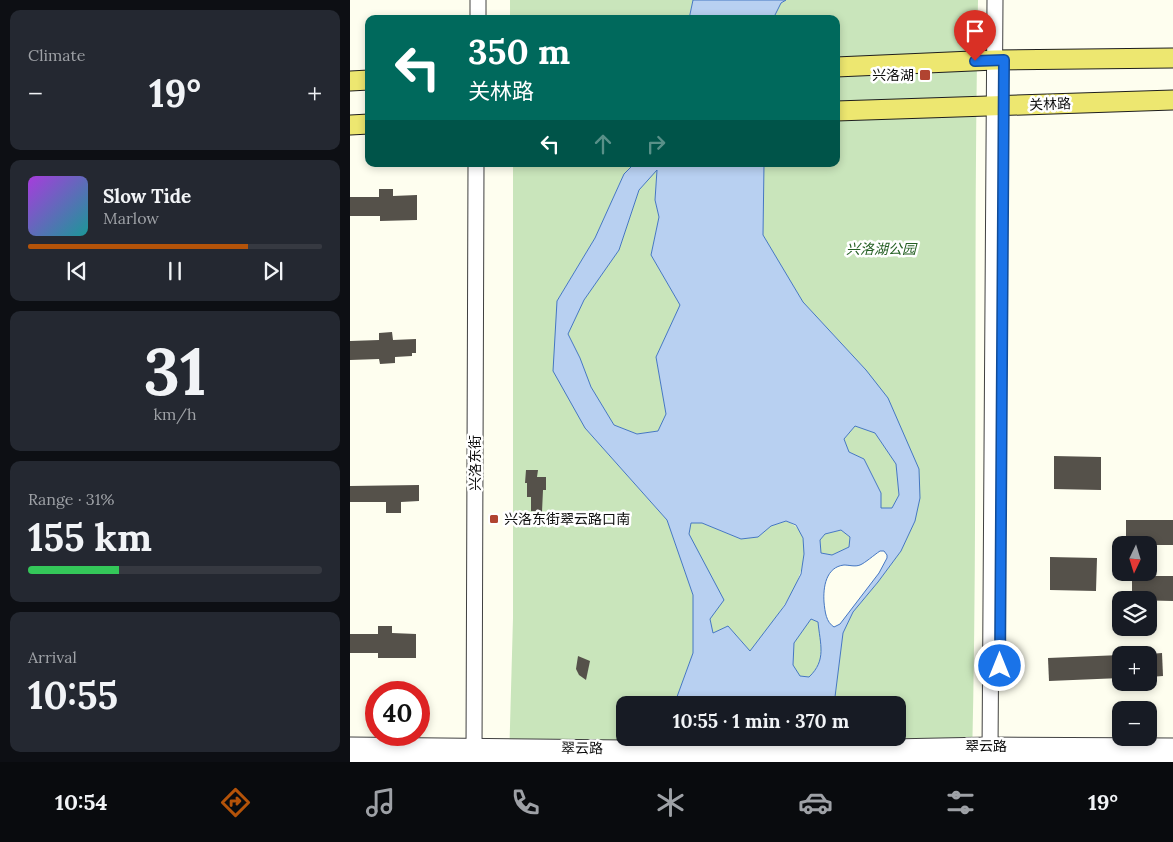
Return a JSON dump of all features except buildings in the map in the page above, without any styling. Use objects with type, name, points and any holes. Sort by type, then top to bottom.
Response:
[{"type":"main road","points":[[840,67],[999,60],[1173,58]]},
{"type":"main road","points":[[350,81],[365,80]]},
{"type":"main road","name":"关林路","points":[[840,111],[1173,100]]},
{"type":"main road","points":[[350,125],[365,124]]},
{"type":"street","points":[[478,0],[478,15]]},
{"type":"street","points":[[485,0],[485,15]]},
{"type":"street","points":[[995,0],[999,60],[995,755]]},
{"type":"street","points":[[999,60],[1004,0]]},
{"type":"street","name":"兴洛东街","points":[[476,167],[479,755]]},
{"type":"street","name":"兴洛东街","points":[[479,755],[485,167]]},
{"type":"street","name":"翠云路","points":[[350,745],[479,755]]},
{"type":"street","name":"翠云路","points":[[995,755],[1173,746]]},
{"type":"street","name":"翠云路","points":[[350,756],[841,753],[1173,758]]},
{"type":"green space","points":[[510,0],[693,0],[690,15],[510,15]]},
{"type":"green space","name":"兴洛湖公园","points":[[786,0],[978,0],[975,572],[972,762],[824,762],[827,746],[906,746],[906,696],[835,696],[843,633],[853,612],[901,551],[915,521],[866,370],[803,302],[763,235],[764,167],[840,167],[840,15],[775,15],[781,3]]},
{"type":"green space","points":[[513,167],[631,167],[624,174],[595,238],[557,301],[585,428],[667,520],[693,595],[693,653],[677,696],[616,696],[616,746],[662,746],[659,762],[509,762],[513,618]]},
{"type":"green space","points":[[657,169],[655,200],[659,217],[651,255],[680,305],[656,357],[666,414],[658,431],[637,434],[614,425],[591,387],[568,334],[584,300],[619,250],[639,190]]},
{"type":"green space","points":[[855,426],[875,433],[896,464],[899,495],[892,508],[881,508],[881,493],[864,459],[849,452],[844,439]]},
{"type":"green space","points":[[786,521],[797,528],[803,538],[803,561],[800,575],[786,602],[750,651],[728,626],[713,633],[689,534],[691,523],[702,523],[741,539],[758,537],[771,526]]},
{"type":"green space","points":[[841,530],[850,537],[849,547],[832,555],[821,553],[820,540],[825,534]]},
{"type":"green space","points":[[811,619],[818,622],[821,645],[820,658],[815,671],[809,677],[799,676],[793,665],[794,643]]},
{"type":"water","points":[[693,0],[786,0],[781,3],[775,15],[690,15]]},
{"type":"water","points":[[631,167],[764,167],[763,235],[803,302],[866,370],[888,398],[919,469],[920,498],[915,521],[901,551],[853,612],[843,633],[835,696],[677,696],[693,653],[693,595],[667,520],[585,428],[553,371],[557,301],[595,238],[624,174]],"holes":[[[657,170],[655,200],[659,217],[651,255],[680,305],[656,357],[666,414],[658,431],[637,434],[614,425],[591,387],[568,334],[584,300],[619,250],[639,190]],[[855,426],[875,433],[896,464],[899,495],[892,508],[881,508],[881,493],[864,459],[849,452],[844,439]],[[786,521],[796,525],[803,538],[804,554],[801,574],[785,605],[750,651],[728,626],[713,633],[710,619],[724,600],[689,534],[691,523],[702,523],[741,539],[758,537],[771,526]],[[841,530],[850,537],[849,547],[832,555],[821,553],[820,540],[825,534]],[[880,551],[884,551],[887,558],[879,573],[840,624],[834,627],[831,625],[825,613],[824,602],[825,584],[829,574],[844,565],[860,565]],[[811,619],[818,622],[821,645],[820,658],[815,671],[809,677],[800,676],[793,665],[794,643]]]},
{"type":"place","name":"兴洛湖","points":[[925,75]]},
{"type":"place","name":"兴洛东街翠云路口南","points":[[494,519]]},
{"type":"route","points":[[975,61],[1004,60],[1000,666]]}]
